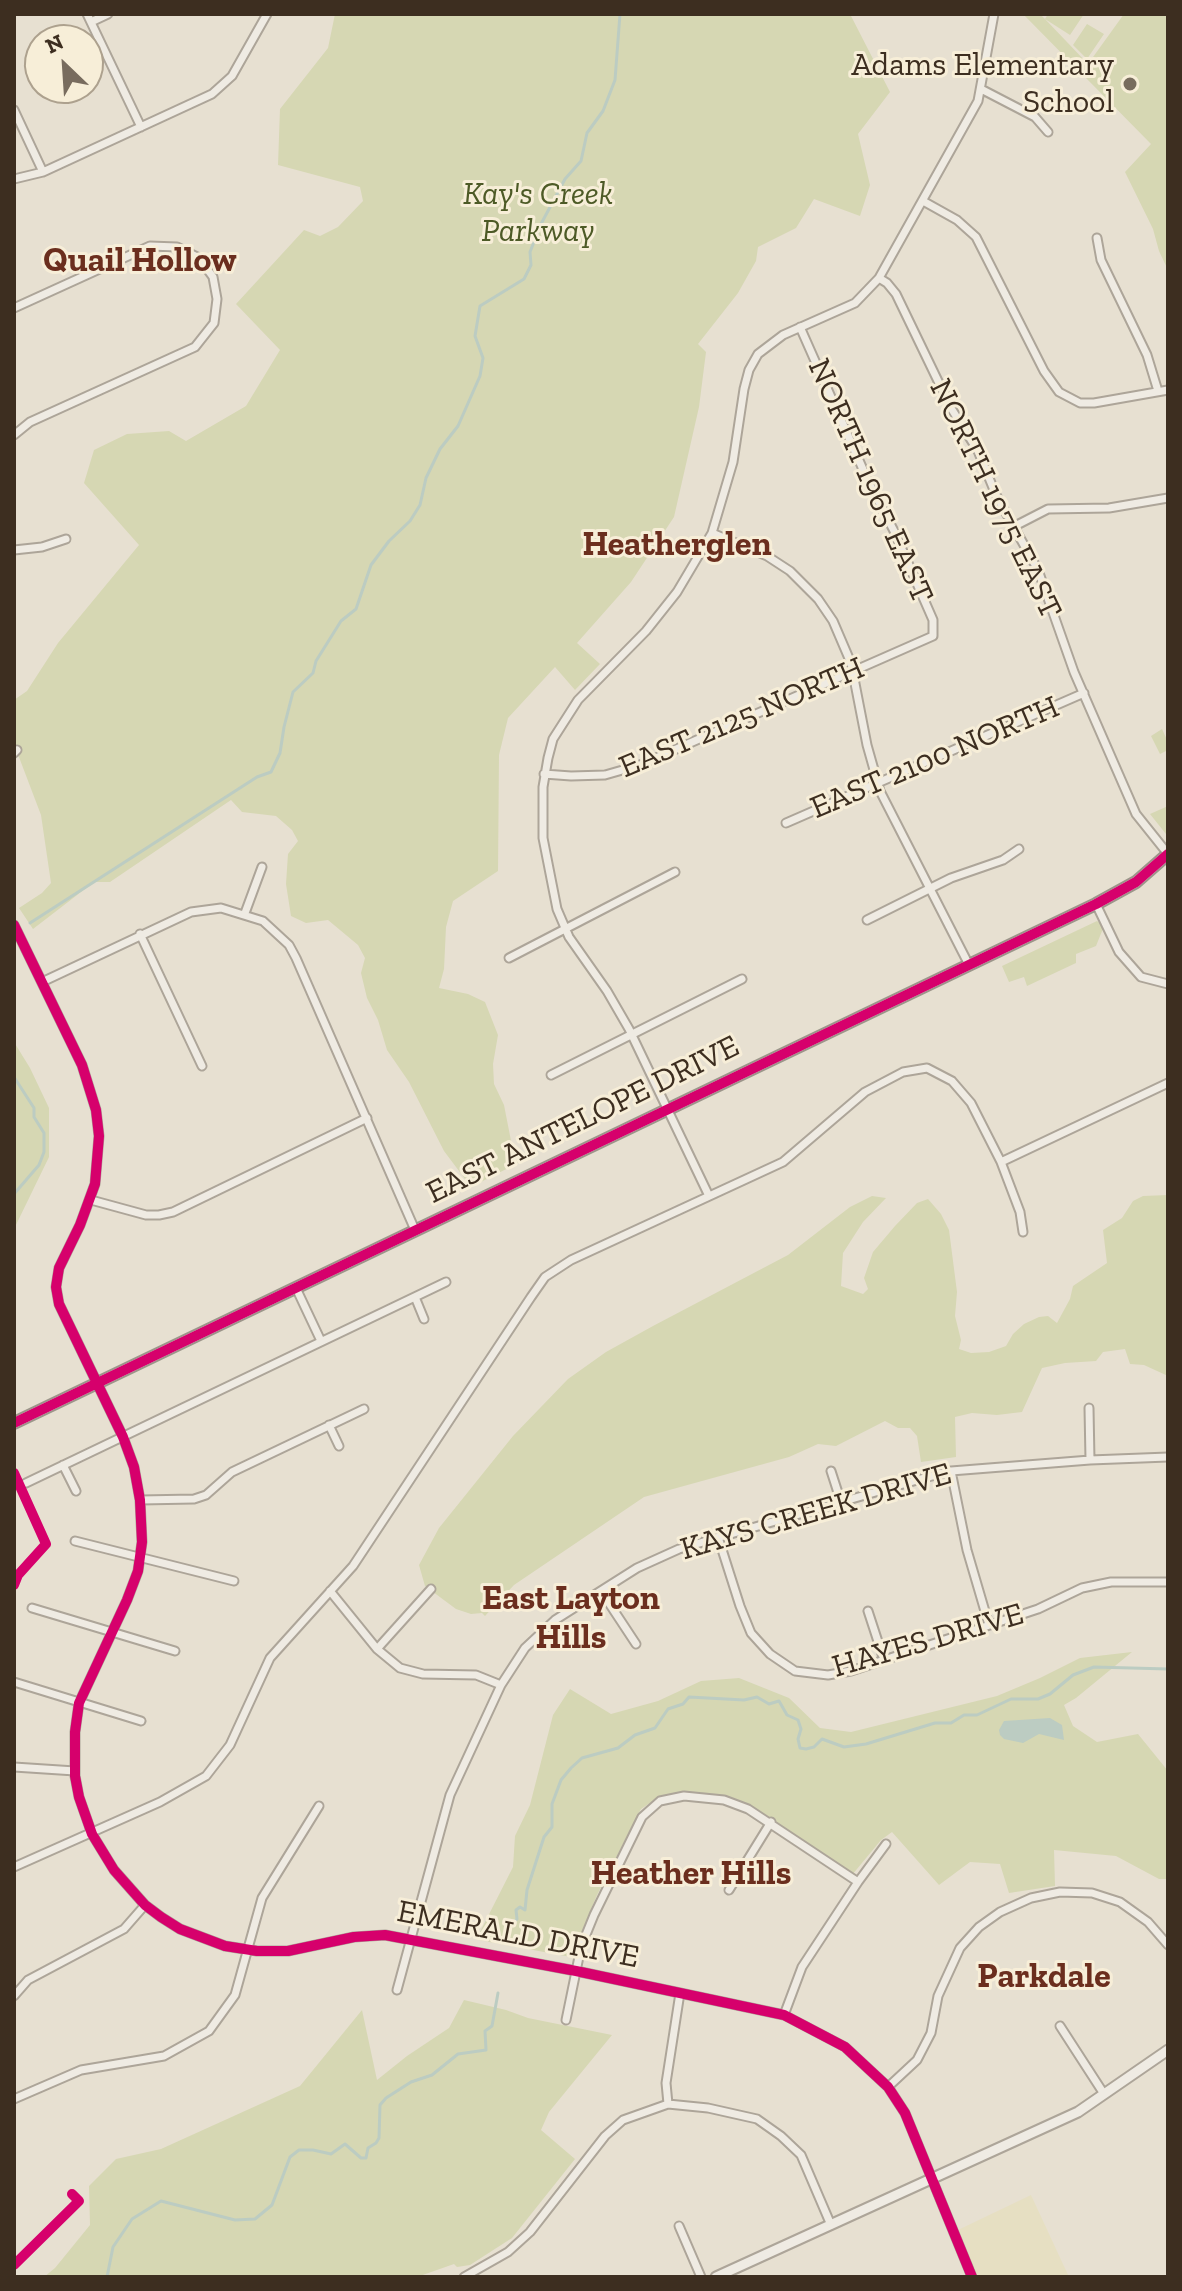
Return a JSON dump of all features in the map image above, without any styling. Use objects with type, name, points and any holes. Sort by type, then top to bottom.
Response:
[{"type":"main road","name":"EAST ANTELOPE DRIVE","points":[[14,1423],[1096,904],[1136,882],[1168,854]]},
{"type":"street","points":[[108,14],[89,18],[141,127]]},
{"type":"street","points":[[14,179],[43,172],[212,94],[232,76],[267,14]]},
{"type":"street","points":[[709,1196],[632,1036],[607,991],[566,930],[550,884],[543,838],[544,774],[553,739],[564,719],[578,700],[646,631],[677,592],[712,533],[733,462],[744,389],[749,370],[758,354],[770,343],[800,327],[855,303],[879,278],[978,101],[994,14]]},
{"type":"street","points":[[981,89],[1035,117],[1048,132]]},
{"type":"street","points":[[14,110],[43,172]]},
{"type":"street","points":[[923,201],[957,220],[976,237],[1044,371],[1059,392],[1080,403],[1094,403],[1168,390]]},
{"type":"street","points":[[1097,238],[1101,260],[1147,355],[1158,391]]},
{"type":"street","points":[[14,308],[150,246],[177,247],[199,258],[213,277],[217,299],[214,323],[195,347],[30,422],[14,435]]},
{"type":"street","name":"NORTH 1975 EAST","points":[[879,278],[896,294],[951,408],[978,451],[996,495],[1038,570],[1084,693],[1136,814],[1168,854]]},
{"type":"street","name":"NORTH 1965 EAST","points":[[800,327],[933,620],[933,636]]},
{"type":"street","points":[[1013,527],[1048,509],[1109,508],[1168,498]]},
{"type":"street","points":[[712,533],[767,556],[790,571],[833,621],[853,672],[877,783],[968,963]]},
{"type":"street","points":[[14,550],[42,547],[66,539]]},
{"type":"street","name":"EAST 2125 NORTH","points":[[544,774],[571,776],[622,771],[933,636]]},
{"type":"street","name":"EAST 2100 NORTH","points":[[786,823],[1084,693]]},
{"type":"street","points":[[867,920],[967,871],[1003,860],[1019,849]]},
{"type":"street","points":[[245,913],[262,867]]},
{"type":"street","points":[[509,958],[675,872]]},
{"type":"street","points":[[1096,904],[1119,952],[1141,977],[1168,984]]},
{"type":"street","points":[[42,982],[175,917],[206,909],[221,908],[245,913],[275,930],[289,945],[415,1230]]},
{"type":"street","name":"EMERALD DRIVE","points":[[14,925],[82,1065],[96,1110],[98,1163],[91,1200],[59,1268],[56,1287],[59,1304],[123,1437],[134,1467],[140,1500],[141,1558],[127,1600],[79,1703],[75,1732],[79,1797],[92,1834],[114,1870],[145,1905],[180,1929],[212,1942],[247,1950],[288,1951],[354,1937],[385,1935],[784,2015],[845,2047],[888,2087],[905,2113],[972,2277]]},
{"type":"street","points":[[140,934],[202,1066]]},
{"type":"street","points":[[551,1075],[742,979]]},
{"type":"street","points":[[14,1867],[160,1802],[206,1776],[230,1745],[270,1658],[353,1566],[545,1277],[571,1260],[783,1162],[865,1092],[903,1072],[927,1068],[952,1081],[971,1103],[1001,1162],[1020,1212],[1023,1232]]},
{"type":"street","points":[[1001,1162],[1168,1083]]},
{"type":"street","points":[[91,1200],[146,1215],[173,1212],[367,1118]]},
{"type":"street","points":[[26,1483],[446,1282]]},
{"type":"street","points":[[296,1288],[321,1341]]},
{"type":"street","points":[[415,1297],[424,1319]]},
{"type":"street","points":[[1089,1408],[1090,1460]]},
{"type":"street","points":[[140,1500],[194,1499],[206,1495],[232,1472],[364,1409]]},
{"type":"street","points":[[329,1425],[339,1446]]},
{"type":"street","name":"KAYS CREEK DRIVE","points":[[397,1990],[450,1795],[501,1685],[525,1648],[555,1620],[637,1568],[679,1549],[951,1471],[1168,1457]]},
{"type":"street","points":[[63,1465],[76,1491]]},
{"type":"street","points":[[831,1471],[841,1502]]},
{"type":"street","points":[[951,1471],[967,1550],[989,1625]]},
{"type":"street","name":"HAYES DRIVE","points":[[718,1537],[751,1633],[770,1654],[795,1671],[828,1675],[851,1671],[1038,1609],[1082,1588],[1111,1582],[1168,1582]]},
{"type":"street","points":[[75,1541],[234,1581]]},
{"type":"street","points":[[377,1649],[431,1589]]},
{"type":"street","points":[[330,1591],[377,1649],[400,1668],[423,1674],[476,1675],[501,1685]]},
{"type":"street","points":[[601,1591],[636,1644]]},
{"type":"street","points":[[32,1608],[175,1651]]},
{"type":"street","points":[[868,1611],[884,1660]]},
{"type":"street","points":[[14,1682],[141,1721]]},
{"type":"street","points":[[14,1767],[75,1771]]},
{"type":"street","points":[[566,2020],[581,1947],[594,1915],[642,1817],[660,1801],[684,1796],[724,1800],[748,1809],[858,1882]]},
{"type":"street","points":[[14,2099],[71,2073],[164,2056],[209,2031],[235,1995],[262,1898],[319,1806]]},
{"type":"street","points":[[729,1890],[771,1822]]},
{"type":"street","points":[[784,2015],[802,1967],[886,1844]]},
{"type":"street","points":[[888,2087],[917,2060],[931,2033],[938,1996],[960,1948],[979,1927],[1000,1912],[1031,1898],[1060,1892],[1092,1893],[1120,1902],[1148,1922],[1168,1945]]},
{"type":"street","points":[[14,1996],[28,1980],[124,1929],[145,1905]]},
{"type":"street","points":[[668,2104],[666,2083],[669,2054],[680,1993]]},
{"type":"street","points":[[1060,2026],[1104,2094]]},
{"type":"street","points":[[716,2277],[1078,2112],[1168,2050]]},
{"type":"street","points":[[464,2277],[508,2252],[530,2232],[605,2136],[623,2120],[668,2104],[708,2108],[757,2119],[781,2136],[801,2155],[831,2225]]},
{"type":"street","points":[[679,2226],[701,2277]]},
{"type":"shaded area","points":[[1050,1718],[1062,1725],[1064,1740],[1039,1734],[1023,1743],[1004,1739],[1000,1735],[1004,1721]]},
{"type":"shaded area","points":[[1031,2195],[1069,2277],[977,2277],[958,2230]]},
{"type":"green space","name":"Kay's Creek Parkway","points":[[335,14],[850,14],[890,92],[858,134],[870,185],[860,216],[814,199],[796,228],[758,247],[756,261],[738,293],[698,344],[706,352],[699,407],[674,517],[631,582],[577,643],[600,664],[575,690],[555,667],[508,718],[499,755],[498,871],[453,901],[446,927],[444,969],[439,988],[468,994],[485,1002],[498,1035],[493,1064],[494,1084],[504,1105],[512,1146],[522,1161],[471,1187],[444,1151],[409,1082],[387,1050],[367,998],[361,973],[365,958],[358,945],[328,920],[306,923],[291,916],[286,884],[288,854],[298,841],[292,830],[276,816],[242,812],[231,800],[110,882],[94,882],[33,929],[19,908],[51,883],[41,815],[14,744],[14,700],[27,691],[58,643],[139,545],[84,483],[94,450],[127,434],[169,431],[186,441],[246,406],[280,350],[236,304],[304,230],[320,236],[338,227],[363,201],[360,187],[278,165],[280,109],[328,48]]},
{"type":"green space","name":"Adams Elementary School","points":[[1023,14],[1040,14],[1088,64],[1124,14],[1168,14],[1168,270],[1153,229],[1125,172],[1151,144]]},
{"type":"green space","points":[[1048,14],[1084,14],[1070,35],[1045,19]]},
{"type":"green space","points":[[1087,24],[1104,34],[1087,59],[1073,45]]},
{"type":"green space","points":[[1162,729],[1168,750],[1160,754],[1151,736]]},
{"type":"green space","points":[[1168,806],[1168,832],[1166,834],[1150,814]]},
{"type":"green space","points":[[1097,921],[1104,926],[1096,946],[1076,954],[1076,963],[1027,986],[1024,977],[1009,982],[1002,966]]},
{"type":"green space","points":[[14,1042],[49,1108],[49,1157],[14,1229]]},
{"type":"green space","points":[[1168,1195],[1168,1376],[1144,1365],[1130,1364],[1125,1349],[1103,1352],[1096,1361],[1042,1368],[1022,1412],[997,1415],[972,1413],[955,1417],[956,1457],[921,1462],[917,1436],[910,1428],[898,1428],[885,1421],[836,1446],[818,1444],[789,1457],[644,1497],[514,1585],[485,1616],[456,1609],[425,1586],[419,1565],[439,1528],[513,1436],[568,1379],[606,1352],[788,1255],[850,1207],[872,1196],[886,1198],[863,1222],[843,1253],[841,1286],[863,1294],[868,1289],[864,1278],[873,1252],[917,1203],[928,1199],[941,1214],[949,1230],[957,1292],[955,1316],[961,1340],[959,1349],[971,1353],[989,1352],[1006,1346],[1024,1324],[1039,1317],[1048,1316],[1057,1323],[1070,1299],[1073,1286],[1107,1263],[1103,1230],[1122,1218],[1133,1201],[1143,1196]]},
{"type":"green space","points":[[1132,1652],[1064,1705],[1073,1726],[1097,1742],[1138,1734],[1168,1771],[1168,1879],[1159,1879],[1116,1856],[1054,1850],[1055,1886],[1009,1893],[1000,1864],[970,1862],[939,1885],[892,1832],[881,1840],[852,1875],[764,1816],[717,1797],[678,1793],[653,1801],[641,1809],[597,1895],[571,1957],[479,1940],[480,1932],[513,1867],[515,1836],[530,1805],[553,1715],[570,1689],[611,1714],[658,1701],[701,1681],[739,1678],[789,1698],[820,1728],[851,1732],[997,1696],[1080,1658]]},
{"type":"green space","points":[[464,2000],[528,2018],[612,2035],[549,2112],[541,2130],[575,2159],[512,2238],[470,2265],[457,2267],[454,2264],[417,2277],[44,2277],[90,2225],[89,2186],[116,2159],[161,2149],[300,2086],[362,2010],[377,2080],[449,2028]]},
{"type":"waterway","points":[[30,923],[257,777],[271,772],[280,753],[293,692],[313,673],[316,661],[341,621],[356,609],[371,565],[389,541],[410,521],[420,505],[426,478],[440,449],[458,426],[480,376],[483,358],[475,336],[480,306],[524,279],[531,265],[530,252],[541,224],[565,179],[581,161],[587,133],[603,111],[615,80],[620,14]]},
{"type":"waterway","points":[[14,1077],[34,1108],[34,1117],[44,1133],[44,1152],[39,1165],[14,1194]]},
{"type":"waterway","points":[[508,1928],[517,1919],[516,1910],[520,1907],[525,1910],[527,1890],[544,1837],[552,1827],[552,1804],[561,1780],[582,1758],[618,1748],[635,1735],[655,1728],[668,1709],[683,1704],[689,1697],[744,1700],[757,1697],[769,1704],[779,1701],[787,1715],[798,1720],[800,1748],[814,1747],[822,1739],[844,1747],[866,1744],[935,1723],[951,1723],[964,1715],[977,1715],[1011,1699],[1038,1699],[1050,1694],[1073,1675],[1094,1667],[1168,1669]]},
{"type":"waterway","points":[[107,2277],[113,2247],[132,2219],[161,2201],[235,2220],[255,2219],[272,2205],[290,2157],[299,2150],[331,2154],[345,2144],[361,2158],[366,2158],[368,2148],[379,2138],[380,2105],[386,2098],[411,2082],[432,2075],[458,2054],[486,2050],[485,2031],[492,2026],[498,1993]]},
{"type":"cycle path","points":[[14,1423],[1096,904],[1136,882],[1168,854]]},
{"type":"cycle path","points":[[14,925],[82,1065],[96,1110],[99,1136],[95,1184],[59,1268],[56,1287],[59,1304],[123,1437],[134,1467],[140,1500],[142,1542],[138,1571],[79,1703],[75,1732],[75,1776],[79,1797],[92,1834],[114,1870],[145,1905],[161,1917],[180,1929],[225,1946],[257,1951],[288,1951],[354,1937],[385,1935],[784,2015],[845,2047],[888,2087],[905,2113],[972,2277]]},
{"type":"cycle path","points":[[14,1473],[46,1544],[18,1575],[14,1585]]},
{"type":"cycle path","points":[[14,2265],[79,2201],[72,2194]]},
{"type":"place","name":"Adams Elementary School","points":[[1130,84]]},
{"type":"district","name":"Quail Hollow","points":[[140,261]]},
{"type":"district","name":"Heatherglen","points":[[677,545]]},
{"type":"district","name":"East Layton Hills","points":[[571,1618]]},
{"type":"district","name":"Heather Hills","points":[[691,1874]]},
{"type":"district","name":"Parkdale","points":[[1044,1977]]}]
